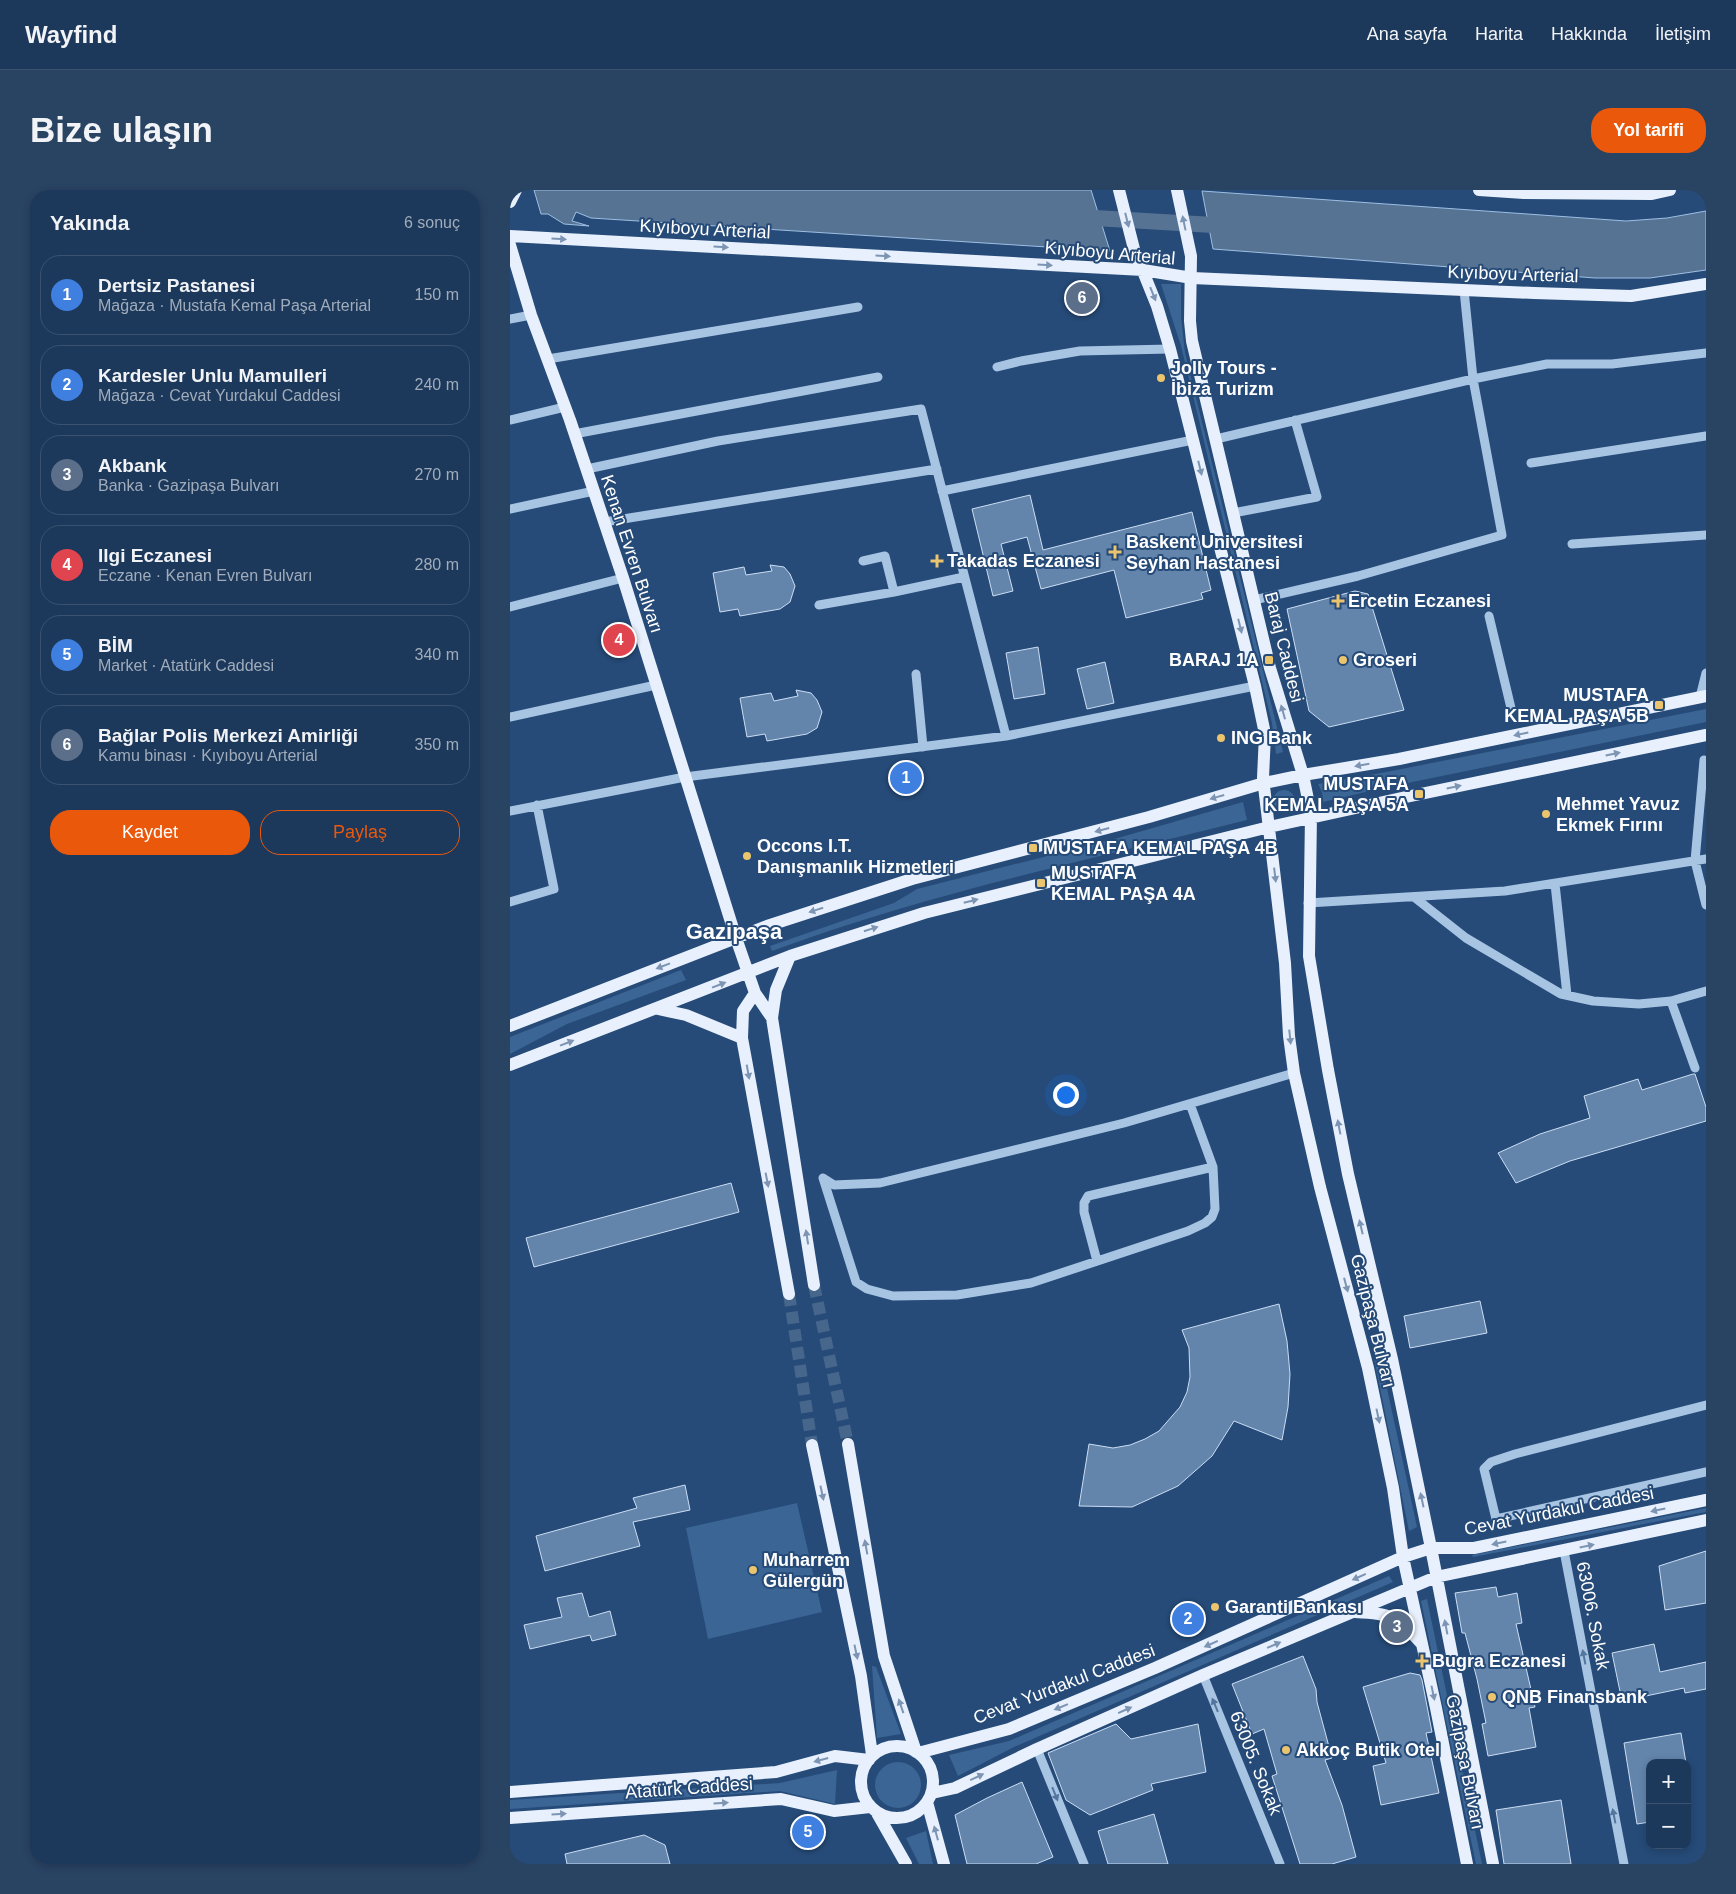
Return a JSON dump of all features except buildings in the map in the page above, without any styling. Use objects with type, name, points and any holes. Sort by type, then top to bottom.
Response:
[{"type":"main road","points":[[510,202],[516,190]]},
{"type":"main road","points":[[1119,190],[1134,249],[1157,306],[1170,349],[1255,686],[1265,734],[1264,783]]},
{"type":"main road","name":"Baraj Caddesi","points":[[1177,190],[1191,256],[1190,321],[1192,341],[1270,668],[1303,775],[1310,818]]},
{"type":"main road","points":[[1479,190],[1652,194],[1670,190]]},
{"type":"main road","name":"Kıyıboyu Arterial","points":[[510,236],[1143,270],[1192,278],[1464,290],[1631,296],[1706,284]]},
{"type":"main road","name":"Kenan Evren Bulvarı","points":[[510,245],[512,262],[565,407],[623,578],[736,938],[755,992],[772,1018]]},
{"type":"main road","points":[[510,1026],[767,926],[912,879],[1149,817],[1264,783],[1400,758],[1703,696]]},
{"type":"main road","points":[[516,1063],[790,956],[924,913],[1269,827],[1706,735]]},
{"type":"main road","name":"Gazipaşa Bulvarı","points":[[1264,783],[1285,962],[1289,1036],[1294,1073],[1320,1187],[1368,1368],[1393,1488],[1403,1557],[1423,1645],[1467,1864]]},
{"type":"main road","name":"Gazipaşa Bulvarı","points":[[1310,818],[1309,956],[1328,1070],[1348,1174],[1392,1359],[1493,1864]]},
{"type":"main road","points":[[790,956],[776,990],[772,1018],[814,1285]]},
{"type":"main road","points":[[755,992],[743,1011],[742,1038],[789,1294]]},
{"type":"main road","points":[[658,1009],[686,1015],[742,1038]]},
{"type":"main road","points":[[848,1444],[884,1656],[917,1753],[929,1766],[932,1775],[930,1798],[944,1864]]},
{"type":"main road","points":[[812,1445],[861,1676],[870,1758]]},
{"type":"main road","name":"Cevat Yurdakul Caddesi","points":[[917,1753],[1009,1729],[1155,1668],[1403,1557],[1431,1548],[1474,1548],[1706,1500]]},
{"type":"main road","points":[[873,1810],[887,1818],[904,1818],[920,1810],[930,1798],[1036,1749],[1436,1577],[1706,1520]]},
{"type":"main road","points":[[1351,1612],[1384,1614],[1395,1618],[1423,1645]]},
{"type":"main road","points":[[906,1864],[873,1810],[864,1799],[860,1780],[862,1771],[870,1758],[889,1747],[898,1746],[917,1753]]},
{"type":"main road","name":"Atatürk Caddesi","points":[[510,1792],[776,1772],[835,1756],[870,1758]]},
{"type":"main road","name":"Atatürk Caddesi","points":[[510,1818],[781,1799],[834,1811],[873,1810]]},
{"type":"street","points":[[1254,600],[1358,576],[1502,535],[1473,379],[1464,290]]},
{"type":"street","points":[[548,359],[858,306]]},
{"type":"street","points":[[510,320],[531,315]]},
{"type":"street","points":[[997,367],[1021,360],[1080,351],[1170,349]]},
{"type":"street","points":[[1216,439],[1473,379],[1547,364],[1612,364],[1706,353]]},
{"type":"street","points":[[574,434],[878,376]]},
{"type":"street","points":[[510,420],[565,407]]},
{"type":"street","points":[[586,469],[718,441],[921,409],[1006,736]]},
{"type":"street","points":[[1233,513],[1317,497],[1295,420]]},
{"type":"street","points":[[1531,463],[1706,436]]},
{"type":"street","points":[[942,491],[1193,440]]},
{"type":"street","points":[[604,522],[937,469]]},
{"type":"street","points":[[510,509],[594,491]]},
{"type":"street","points":[[1572,544],[1706,535]]},
{"type":"street","points":[[863,561],[885,556],[894,592]]},
{"type":"street","points":[[818,605],[894,592],[964,577]]},
{"type":"street","points":[[510,607],[623,578]]},
{"type":"street","points":[[1489,616],[1511,708]]},
{"type":"street","points":[[1703,696],[1706,673]]},
{"type":"street","points":[[916,674],[923,747]]},
{"type":"street","points":[[510,716],[656,685]]},
{"type":"street","points":[[510,811],[685,776],[1006,736],[1255,686]]},
{"type":"street","points":[[1704,760],[1695,861],[1706,905]]},
{"type":"street","points":[[510,902],[554,889],[538,806]]},
{"type":"street","points":[[1308,903],[1505,891],[1706,858]]},
{"type":"street","points":[[1555,884],[1567,995]]},
{"type":"street","points":[[1414,897],[1466,938],[1561,994],[1593,1001],[1630,1003],[1671,1001],[1706,991]]},
{"type":"street","points":[[1671,1001],[1695,1068]]},
{"type":"street","points":[[1190,1104],[1213,1167],[1216,1210],[1205,1223],[1188,1231],[1031,1283],[957,1294],[893,1296],[867,1289],[856,1282],[823,1178],[834,1185],[880,1183],[1124,1123],[1294,1073]]},
{"type":"street","points":[[1097,1261],[1084,1212],[1084,1203],[1088,1196],[1213,1167]]},
{"type":"street","points":[[1706,1405],[1516,1454],[1491,1462],[1484,1469],[1496,1519],[1706,1472]]},
{"type":"street","name":"63006. Sokak","points":[[1564,1551],[1624,1864]]},
{"type":"street","name":"63005. Sokak","points":[[1203,1676],[1280,1864]]},
{"type":"street","points":[[1036,1749],[1084,1864]]},
{"type":"shaded area","points":[[534,190],[1091,190],[1110,251],[591,218],[576,212],[572,221],[589,226],[564,224],[548,214],[541,214]]},
{"type":"shaded area","points":[[1202,191],[1626,221],[1667,218],[1706,211],[1706,270],[1650,278],[1595,278],[1213,249]]},
{"type":"shaded area","points":[[1161,284],[1181,284],[1181,317],[1185,353],[1283,752],[1276,754],[1272,723],[1181,346]]},
{"type":"shaded area","points":[[1706,709],[1706,722],[1323,802],[1322,792],[1318,784],[1381,773]]},
{"type":"shaded area","points":[[1284,790],[1292,793],[1295,801],[1292,809],[1284,812],[1276,809],[1273,801],[1276,793]]},
{"type":"shaded area","points":[[1243,802],[1247,820],[948,895],[889,912],[772,951],[770,946],[894,903],[917,889],[1118,838]]},
{"type":"shaded area","points":[[681,970],[686,980],[567,1024],[510,1054],[510,1037]]},
{"type":"shaded area","points":[[1380,1356],[1417,1527],[1409,1531],[1374,1358]]},
{"type":"shaded area","name":"Muharrem Gülergün","points":[[797,1503],[822,1612],[708,1639],[686,1528]]},
{"type":"shaded area","points":[[1706,1508],[1706,1512],[1473,1557],[1472,1555]]},
{"type":"shaded area","points":[[1389,1576],[1393,1582],[1014,1747],[958,1776],[949,1755],[1009,1741]]},
{"type":"shaded area","points":[[1427,1599],[1482,1864],[1476,1864],[1421,1601]]},
{"type":"shaded area","points":[[872,1666],[876,1667],[901,1734],[877,1738]]},
{"type":"shaded area","points":[[903,1762],[915,1768],[920,1776],[920,1794],[915,1802],[907,1807],[893,1808],[881,1802],[876,1794],[875,1780],[881,1768],[889,1763]]},
{"type":"shaded area","points":[[837,1770],[835,1804],[780,1791],[510,1809],[510,1800],[780,1783]]},
{"type":"shaded area","points":[[926,1831],[933,1864],[919,1864],[906,1838]]},
{"type":"waterway","points":[[1078,217],[1230,226]]},
{"type":"tunnel","points":[[814,1285],[848,1444]]},
{"type":"tunnel","points":[[789,1294],[812,1445]]},
{"type":"place","name":"Bağlar Polis Merkezi Amirliği","points":[[1082,298]]},
{"type":"place","name":"Jolly Tours - İbiza Turizm","points":[[1161,378]]},
{"type":"place","name":"Baskent Universitesi Seyhan Hastanesi","points":[[1115,552]]},
{"type":"place","name":"Takadas Eczanesi","points":[[937,561]]},
{"type":"place","name":"Ercetin Eczanesi","points":[[1338,601]]},
{"type":"place","name":"Ilgi Eczanesi","points":[[619,640]]},
{"type":"place","name":"BARAJ 1A","points":[[1269,660]]},
{"type":"place","name":"Groseri","points":[[1343,660]]},
{"type":"place","name":"MUSTAFA KEMAL PAŞA 5B","points":[[1659,705]]},
{"type":"place","name":"ING Bank","points":[[1221,738]]},
{"type":"place","name":"Dertsiz Pastanesi","points":[[906,778]]},
{"type":"place","name":"MUSTAFA KEMAL PAŞA 5A","points":[[1419,794]]},
{"type":"place","name":"Mehmet Yavuz Ekmek Fırını","points":[[1546,814]]},
{"type":"place","name":"MUSTAFA KEMAL PAŞA 4B","points":[[1033,848]]},
{"type":"place","name":"Occons I.T. Danışmanlık Hizmetleri","points":[[747,856]]},
{"type":"place","name":"MUSTAFA KEMAL PAŞA 4A","points":[[1041,883]]},
{"type":"place","name":"Muharrem Gülergün","points":[[753,1570]]},
{"type":"place","name":"Garanti Bankası","points":[[1215,1607]]},
{"type":"place","name":"Kardesler Unlu Mamulleri","points":[[1188,1619]]},
{"type":"place","name":"Akbank","points":[[1397,1627]]},
{"type":"place","name":"Bugra Eczanesi","points":[[1422,1661]]},
{"type":"place","name":"QNB Finansbank","points":[[1492,1697]]},
{"type":"place","name":"Akkoç Butik Otel","points":[[1286,1750]]},
{"type":"place","name":"BİM","points":[[808,1832]]},
{"type":"district","name":"Gazipaşa","points":[[734,931]]}]
